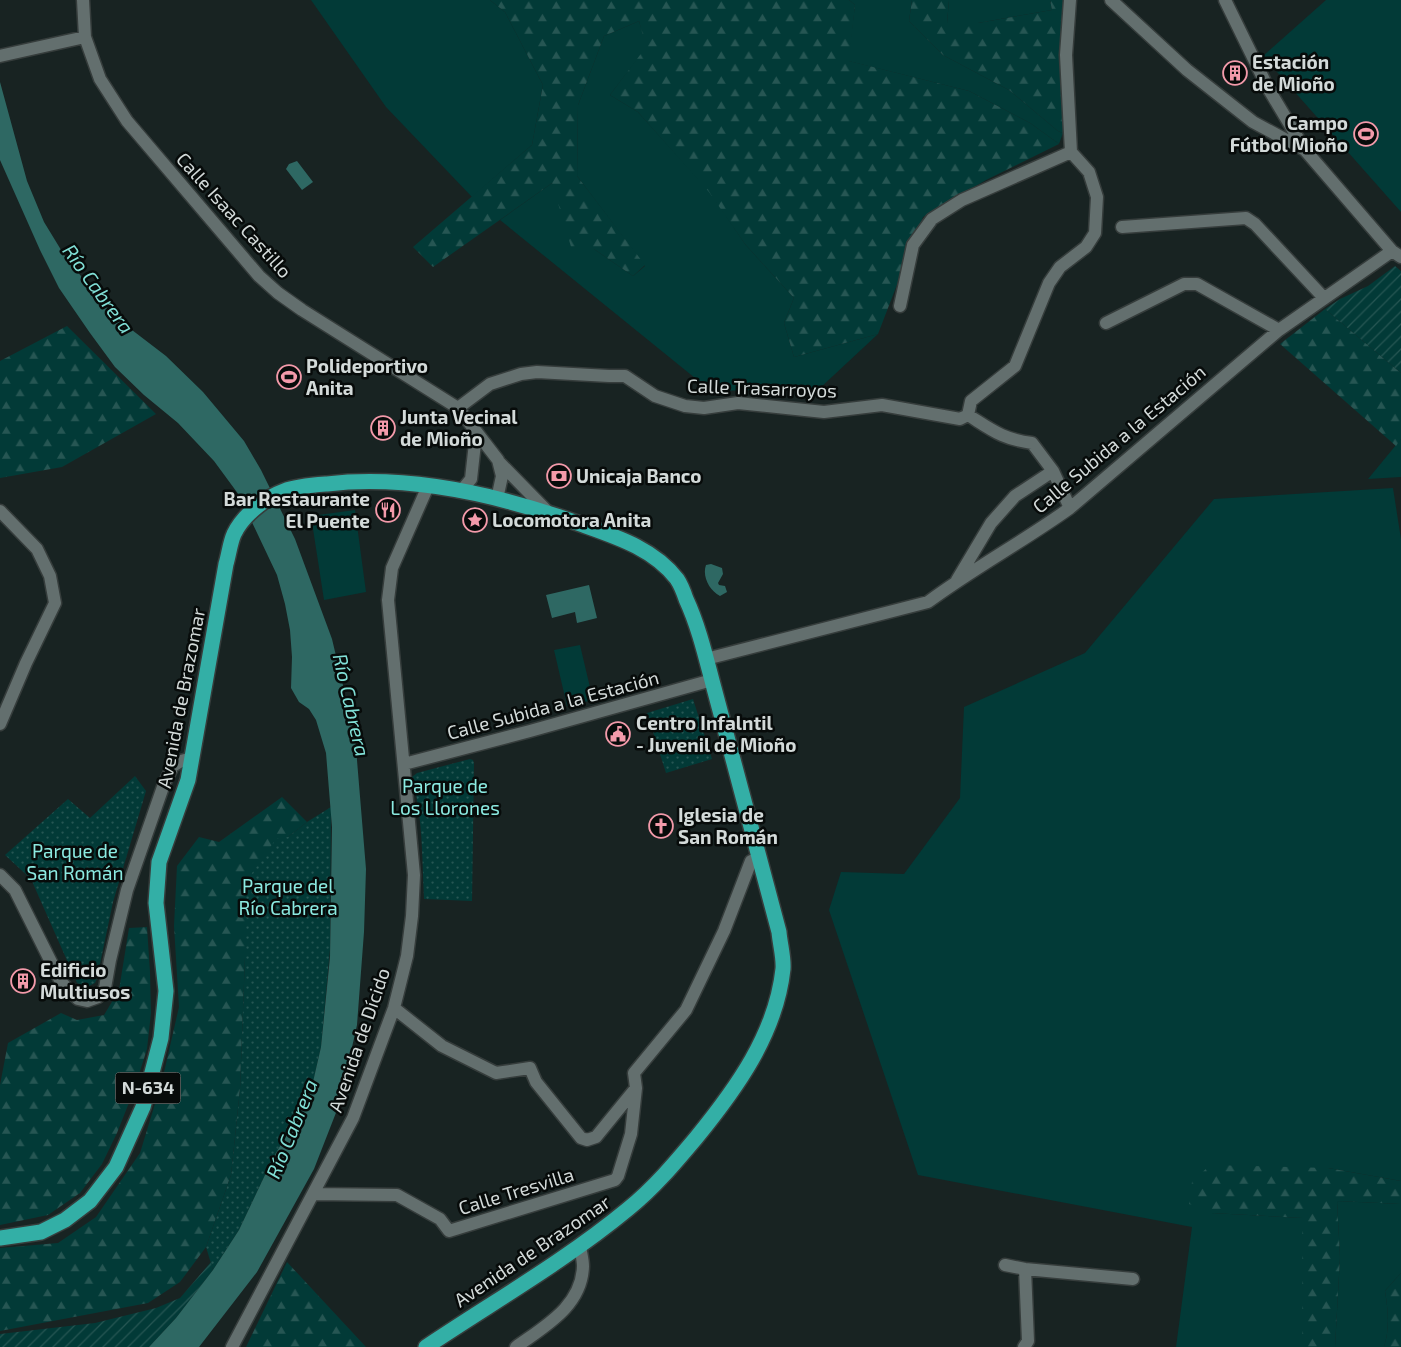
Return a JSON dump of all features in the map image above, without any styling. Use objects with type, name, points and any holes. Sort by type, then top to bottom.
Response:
[{"type":"highway","name":"Avenida de Brazomar","points":[[0,1238],[41,1232],[65,1220],[90,1201],[116,1167],[143,1107],[161,1038],[166,991],[156,903],[159,862],[188,780],[226,564],[235,533],[248,515],[265,501],[284,491],[306,486],[344,482],[392,482],[428,486],[497,499],[548,512],[623,540],[662,562],[678,581],[692,611],[712,680],[779,932],[783,968],[774,1013],[754,1056],[724,1103],[671,1168],[630,1208],[580,1246],[426,1347]]},
{"type":"street","name":"Calle Isaac Castillo","points":[[83,0],[85,37],[100,79],[127,120],[259,276],[278,293],[302,310],[458,408],[476,434],[498,460],[548,512]]},
{"type":"street","points":[[1070,0],[1066,55],[1071,152],[1089,172],[1097,197],[1095,234],[1086,247],[1060,267],[1049,283],[1015,366],[970,401],[968,414],[1002,436],[1014,441],[1032,443],[1053,471],[1070,508]]},
{"type":"street","points":[[1111,0],[1187,70],[1253,122],[1305,150]]},
{"type":"street","points":[[1226,0],[1268,88],[1305,150],[1397,254]]},
{"type":"street","points":[[0,56],[85,37]]},
{"type":"street","points":[[900,306],[913,245],[932,219],[962,200],[1071,152]]},
{"type":"street","points":[[1122,227],[1246,218],[1255,224],[1324,298]]},
{"type":"street","name":"Calle Subida a la Estación","points":[[706,659],[928,602],[1070,508],[1279,330],[1324,298],[1397,254]]},
{"type":"street","points":[[1106,323],[1184,284],[1197,284],[1279,330]]},
{"type":"street","name":"Calle Trasarroyos","points":[[458,408],[490,384],[521,374],[537,372],[625,376],[655,396],[686,406],[704,408],[738,403],[824,412],[882,405],[960,419],[968,414]]},
{"type":"street","points":[[461,492],[471,479],[476,434]]},
{"type":"street","points":[[497,499],[502,476],[498,460]]},
{"type":"street","points":[[956,582],[991,522],[1015,496],[1053,471]]},
{"type":"street","name":"Avenida de Dícido","points":[[232,1347],[353,1118],[394,1008],[407,956],[412,916],[414,875],[388,600],[392,568],[428,486]]},
{"type":"street","points":[[0,511],[37,548],[50,576],[55,603],[26,663],[0,724]]},
{"type":"street","name":"Calle Subida a la Estación","points":[[404,764],[712,680]]},
{"type":"street","points":[[0,875],[15,890],[61,982],[78,999],[87,1001],[98,997],[105,988],[127,890],[164,784],[172,766],[192,758]]},
{"type":"street","name":"Calle Tresvilla","points":[[313,1194],[396,1195],[440,1219],[449,1231],[615,1180],[618,1176],[631,1134],[636,1088],[634,1072],[686,1010],[724,931],[751,861],[759,858]]},
{"type":"street","name":"Calle Tresvilla","points":[[394,1008],[442,1046],[496,1073],[530,1068],[536,1082],[581,1138],[587,1140],[596,1137],[636,1088]]},
{"type":"street","points":[[516,1347],[557,1318],[571,1302],[579,1286],[583,1266],[580,1246]]},
{"type":"street","points":[[1005,1265],[1024,1269],[1133,1279]]},
{"type":"street","points":[[1024,1269],[1028,1341],[1024,1347]]},
{"type":"green space","points":[[311,0],[490,0],[505,12],[543,85],[532,145],[472,197],[386,107]]},
{"type":"green space","points":[[490,0],[849,0],[855,5],[849,61],[969,91],[1030,123],[1059,144],[986,180],[923,217],[878,334],[794,357],[784,323],[794,298],[745,244],[709,192],[638,112],[610,95],[646,47],[639,21],[604,36],[578,105],[577,176],[645,265],[633,276],[594,249],[572,250],[552,183],[433,267],[413,247],[532,145],[543,85],[505,12]]},
{"type":"green space","points":[[849,0],[912,0],[909,21],[943,55],[1009,90],[1058,131],[1063,133],[1059,144],[1030,123],[969,91],[848,61],[855,5]]},
{"type":"green space","points":[[912,0],[949,0],[947,23],[978,23],[1052,10],[1050,0],[1064,0],[1063,133],[1058,131],[1009,90],[943,55],[909,21]]},
{"type":"green space","points":[[949,0],[1050,0],[1052,10],[978,23],[947,23]]},
{"type":"green space","name":"Campo Fútbol Mioño","points":[[1326,0],[1401,0],[1401,212],[1263,56]]},
{"type":"green space","points":[[639,21],[647,47],[610,95],[638,112],[710,192],[745,244],[794,298],[784,323],[794,357],[878,334],[819,389],[711,391],[500,220],[552,183],[594,249],[633,276],[645,266],[577,176],[578,105],[604,36]]},
{"type":"green space","points":[[1395,266],[1401,271],[1401,373],[1325,309],[1340,299],[1368,286]]},
{"type":"green space","points":[[1325,309],[1401,373],[1401,439],[1396,446],[1280,344]]},
{"type":"green space","points":[[67,326],[156,414],[62,467],[0,478],[0,361]]},
{"type":"green space","points":[[1401,439],[1401,477],[1368,479]]},
{"type":"green space","points":[[1393,488],[1401,539],[1401,1181],[1328,1168],[1212,1213],[1302,1218],[1302,1347],[1176,1347],[1192,1227],[918,1175],[829,910],[841,872],[904,874],[960,798],[964,707],[1085,653],[1214,499]]},
{"type":"green space","points":[[355,510],[366,592],[324,600],[311,516]]},
{"type":"green space","points":[[580,645],[593,700],[567,706],[554,650]]},
{"type":"green space","points":[[693,699],[712,759],[666,773],[647,713]]},
{"type":"green space","name":"Parque de Los Llorones","points":[[470,759],[474,763],[472,901],[424,899],[420,822],[412,777],[417,773]]},
{"type":"green space","name":"Parque de San Román","points":[[135,776],[146,791],[113,902],[97,978],[95,983],[87,987],[77,983],[31,879],[5,855],[68,799],[90,818]]},
{"type":"green space","points":[[282,797],[307,822],[288,837],[245,883],[245,957],[240,1089],[231,1175],[206,1247],[180,1282],[148,1303],[0,1331],[0,1248],[58,1243],[96,1217],[140,1153],[162,1081],[179,1007],[174,926],[177,866],[199,837],[219,842]]},
{"type":"green space","name":"Parque del Río Cabrera","points":[[331,807],[330,949],[321,1047],[310,1095],[273,1158],[239,1230],[213,1270],[206,1247],[231,1175],[240,1089],[245,957],[245,883],[276,839],[288,837]]},
{"type":"green space","points":[[147,927],[151,1013],[147,1049],[134,1090],[102,1164],[80,1193],[48,1215],[0,1225],[0,1085],[8,1043],[61,1013],[77,1020],[104,1015],[119,990],[129,928]]},
{"type":"green space","points":[[1210,1165],[1328,1168],[1401,1181],[1401,1204],[1337,1201],[1340,1257],[1335,1347],[1302,1347],[1302,1218],[1212,1213],[1189,1204],[1192,1182]]},
{"type":"green space","points":[[1337,1201],[1401,1204],[1401,1273],[1385,1291],[1388,1319],[1384,1347],[1335,1347],[1340,1257]]},
{"type":"green space","points":[[211,1262],[213,1270],[176,1318],[149,1347],[0,1347],[0,1334],[95,1323],[156,1308],[180,1298]]},
{"type":"green space","points":[[287,1262],[366,1347],[246,1347]]},
{"type":"green space","points":[[1401,1273],[1401,1347],[1384,1347],[1388,1319],[1385,1291]]},
{"type":"water","name":"Río Cabrera","points":[[0,82],[27,181],[44,222],[66,258],[115,317],[166,356],[203,392],[244,441],[261,470],[295,539],[332,639],[355,736],[366,869],[364,932],[357,1025],[339,1105],[314,1169],[257,1272],[199,1347],[149,1347],[176,1318],[213,1270],[239,1230],[273,1158],[310,1095],[321,1047],[330,957],[332,827],[326,753],[316,720],[309,709],[299,702],[291,688],[292,657],[290,630],[285,604],[277,575],[239,495],[214,461],[178,423],[144,395],[115,367],[59,288],[40,250],[0,160]]},
{"type":"water","points":[[297,161],[313,182],[302,190],[286,169],[289,164]]},
{"type":"water","points":[[711,564],[722,568],[723,574],[718,583],[725,586],[727,592],[720,596],[707,582],[705,569],[706,565]]},
{"type":"water","points":[[589,585],[597,618],[577,623],[575,612],[552,618],[546,595]]},
{"type":"place","name":"Estación de Mioño","points":[[1235,73]]},
{"type":"place","name":"Campo Fútbol Mioño","points":[[1366,134]]},
{"type":"place","name":"Polideportivo Anita","points":[[289,377]]},
{"type":"place","name":"Junta Vecinal de Mioño","points":[[383,428]]},
{"type":"place","name":"Unicaja Banco","points":[[559,476]]},
{"type":"place","name":"Bar Restaurante El Puente","points":[[388,510]]},
{"type":"place","name":"Locomotora Anita","points":[[475,520]]},
{"type":"place","name":"Centro Infalntil - Juvenil de Mioño","points":[[618,734]]},
{"type":"place","name":"Iglesia de San Román","points":[[661,826]]},
{"type":"place","name":"Edificio Multiusos","points":[[23,981]]}]
